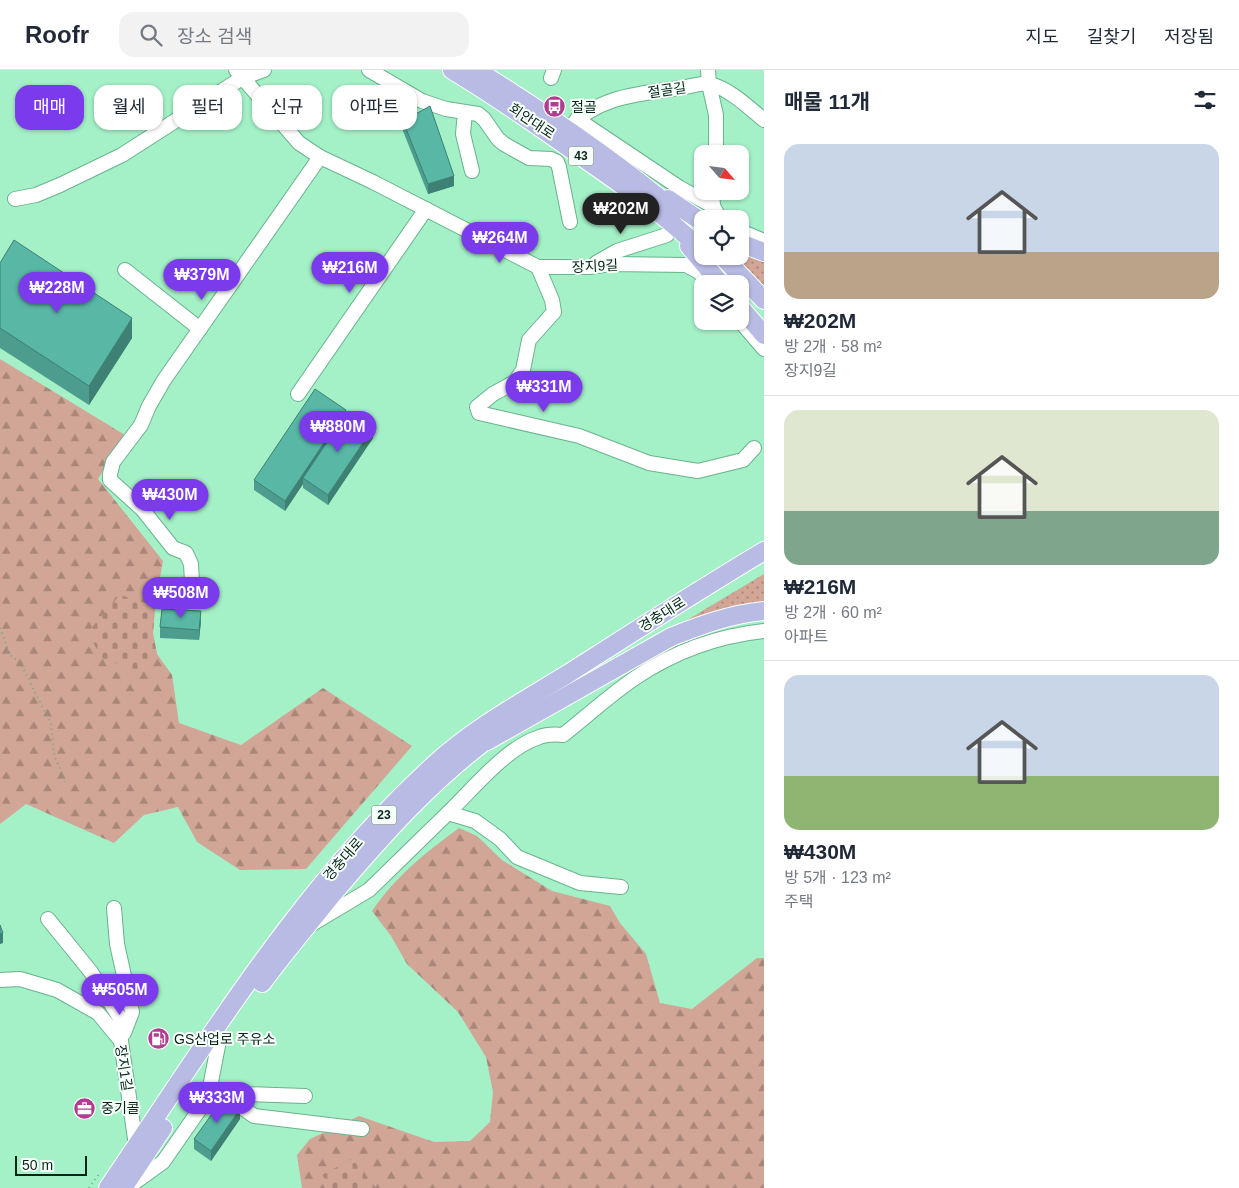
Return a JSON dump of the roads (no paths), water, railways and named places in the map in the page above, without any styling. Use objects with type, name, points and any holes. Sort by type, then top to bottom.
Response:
[{"type":"main road","name":"회안대로","points":[[452,70],[543,128],[618,180],[665,226],[694,246]]},
{"type":"main road","name":"회안대로","points":[[476,70],[527,102],[572,124],[694,229]]},
{"type":"main road","points":[[619,166],[694,217]]},
{"type":"main road","points":[[665,226],[711,275]]},
{"type":"main road","points":[[749,246],[764,252]]},
{"type":"main road","points":[[717,265],[726,275]]},
{"type":"main road","points":[[731,265],[764,300]]},
{"type":"main road","points":[[749,298],[764,314]]},
{"type":"main road","points":[[749,318],[764,335]]},
{"type":"main road","points":[[733,570],[764,547]]},
{"type":"main road","name":"경충대로","points":[[103,1181],[136,1146],[290,922],[338,865],[404,793],[437,762],[493,720],[764,551]]},
{"type":"main road","name":"경충대로","points":[[125,1188],[218,1046],[268,974],[382,838],[447,772],[474,749],[531,708],[764,565]]},
{"type":"main road","points":[[474,749],[671,637],[744,613],[764,612]]},
{"type":"street","points":[[15,200],[60,186],[122,155],[243,73],[264,70]]},
{"type":"street","points":[[369,70],[422,101],[446,109],[478,114],[484,119],[498,139],[529,158],[551,159],[557,162],[570,222]]},
{"type":"street","name":"장지9길","points":[[243,73],[299,143],[320,157],[426,209],[538,268],[589,267],[610,264],[686,265],[701,275]]},
{"type":"street","points":[[709,77],[764,120]]},
{"type":"street","points":[[709,77],[716,115],[716,145]]},
{"type":"street","name":"절골길","points":[[572,124],[590,109],[620,97],[709,77]]},
{"type":"street","points":[[465,112],[463,134],[472,171]]},
{"type":"street","points":[[572,124],[680,188],[713,210]]},
{"type":"street","points":[[192,582],[191,564],[186,553],[174,548],[142,510],[110,480],[113,462],[141,426],[149,406],[159,389],[320,157]]},
{"type":"street","points":[[298,394],[426,209]]},
{"type":"street","points":[[589,267],[665,226]]},
{"type":"street","points":[[749,235],[764,241]]},
{"type":"street","points":[[538,268],[552,300],[554,312],[529,340],[524,370],[515,382],[482,402],[477,407],[479,413],[580,436],[649,463],[698,471],[742,460],[754,448]]},
{"type":"street","points":[[125,270],[200,329]]},
{"type":"street","points":[[748,330],[764,349]]},
{"type":"street","points":[[305,928],[369,890],[498,763],[517,749],[535,738],[550,734],[563,735],[636,678],[677,654],[704,642],[737,634],[764,631]]},
{"type":"street","points":[[448,813],[474,821],[500,839],[517,857],[580,883],[621,887]]},
{"type":"street","points":[[114,908],[117,944],[132,1012],[121,1041]]},
{"type":"street","points":[[48,919],[91,972],[120,1018],[121,1041]]},
{"type":"street","name":"장지1길","points":[[0,980],[20,979],[57,990],[98,1013],[121,1041],[136,1146]]},
{"type":"street","points":[[125,1188],[163,1162],[202,1106],[210,1087],[218,1046]]},
{"type":"street","points":[[210,1087],[254,1116],[362,1130]]},
{"type":"street","points":[[229,1098],[243,1094],[305,1096]]},
{"type":"place","name":"절골","points":[[555,107]]},
{"type":"place","name":"GS산업로 주유소","points":[[158,1039]]},
{"type":"place","name":"중기콜","points":[[85,1108]]}]
